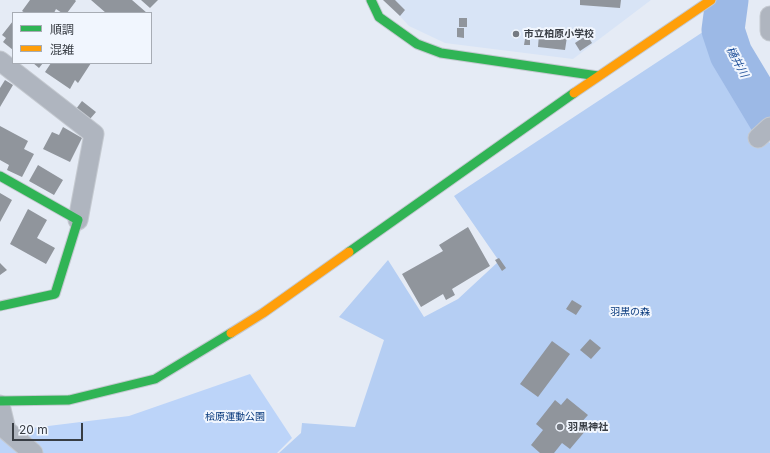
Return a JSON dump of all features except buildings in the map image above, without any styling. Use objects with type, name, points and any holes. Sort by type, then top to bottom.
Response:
[{"type":"street","points":[[371,0],[379,17],[417,44],[441,53],[598,76]]},
{"type":"street","points":[[0,401],[70,400],[155,379],[263,313],[598,76],[711,0]]},
{"type":"street","points":[[770,16],[770,31]]},
{"type":"street","points":[[0,61],[94,134],[78,220],[55,294],[0,306]]},
{"type":"street","points":[[0,176],[78,220]]},
{"type":"street","points":[[0,405],[6,430],[32,453]]},
{"type":"shaded area","name":"市立柏原小学校","points":[[385,0],[651,0],[573,59],[445,43],[409,26]]},
{"type":"green space","name":"羽黒の森","points":[[712,26],[717,62],[770,143],[770,453],[279,453],[301,433],[302,423],[355,427],[384,340],[339,317],[388,260],[424,317],[458,299],[499,261],[454,196]]},
{"type":"green space","name":"桧原運動公園","points":[[250,374],[292,438],[277,453],[0,453],[0,432],[129,416]]},
{"type":"waterway","name":"樋井川","points":[[727,0],[723,30],[731,54],[770,119]]},
{"type":"traffic: fast","points":[[371,0],[379,17],[417,44],[441,53],[598,76]]},
{"type":"traffic: fast","points":[[349,252],[574,93]]},
{"type":"traffic: fast","points":[[0,176],[78,220],[55,294],[0,306]]},
{"type":"traffic: fast","points":[[0,401],[69,400],[155,379],[231,333]]},
{"type":"traffic: slow","points":[[574,93],[711,0]]},
{"type":"traffic: slow","points":[[231,333],[263,313],[349,252]]},
{"type":"place","name":"市立柏原小学校","points":[[516,34]]},
{"type":"place","name":"羽黒神社","points":[[560,427]]}]
